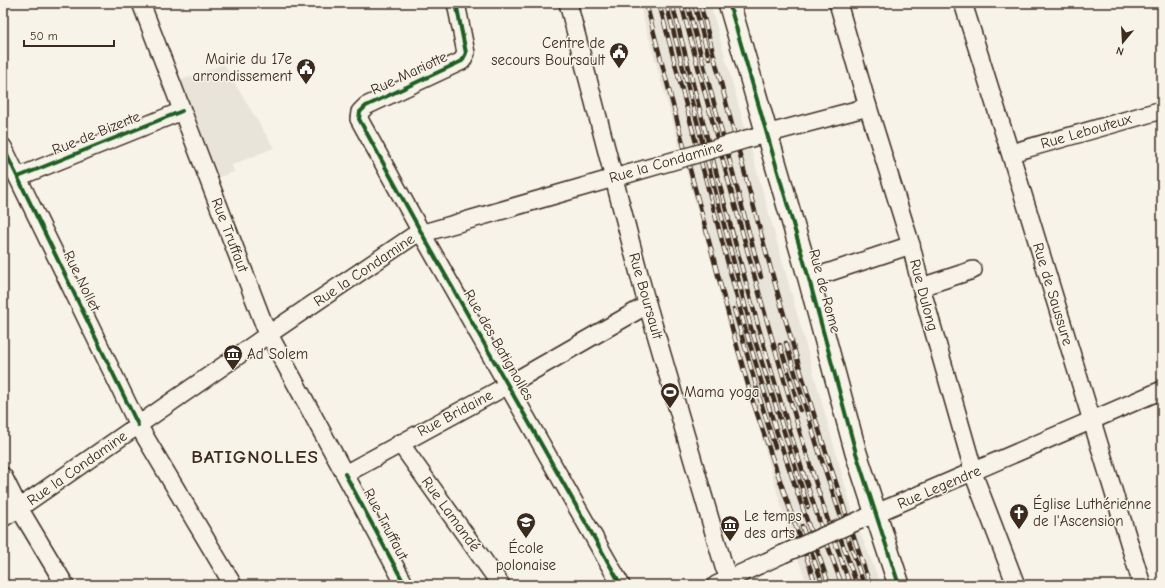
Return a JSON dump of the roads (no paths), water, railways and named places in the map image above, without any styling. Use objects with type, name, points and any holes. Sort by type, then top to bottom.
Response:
[{"type":"main road","name":"Rue de Rome","points":[[729,3],[809,279],[856,453],[868,517],[899,585]]},
{"type":"street","name":"Rue Truffaut","points":[[141,3],[265,327],[406,585]]},
{"type":"street","name":"Rue Mariotte","points":[[359,116],[360,112],[366,106],[462,61],[466,53],[456,3]]},
{"type":"street","name":"Rue Boursault","points":[[568,3],[647,305],[724,567],[726,583]]},
{"type":"street","name":"Rue Dulong","points":[[838,3],[868,107],[911,245],[921,287],[973,473],[1016,585]]},
{"type":"street","name":"Rue de Saussure","points":[[963,3],[1142,585]]},
{"type":"street","name":"Rue la Condamine","points":[[3,518],[413,236],[767,133],[868,107]]},
{"type":"street","name":"Rue Lebouteux","points":[[1010,153],[1162,110]]},
{"type":"street","name":"Rue de Bizerte","points":[[18,177],[182,111]]},
{"type":"street","name":"Rue des Batignolles","points":[[359,116],[359,119],[422,233],[621,585]]},
{"type":"street","name":"Rue Nollet","points":[[3,147],[138,425],[233,585]]},
{"type":"street","points":[[809,279],[911,245]]},
{"type":"street","points":[[921,287],[973,270]]},
{"type":"street","name":"Rue Bridaine","points":[[345,474],[508,385],[647,305]]},
{"type":"street","name":"Rue Legendre","points":[[726,583],[783,554],[1162,390]]},
{"type":"street","name":"Rue Lamandé","points":[[400,443],[501,585]]},
{"type":"street","points":[[3,476],[19,508],[65,585]]},
{"type":"railway","points":[[646,3],[752,399],[816,585]]},
{"type":"railway","points":[[659,3],[745,328],[776,430],[829,585]]},
{"type":"railway","points":[[666,3],[751,328],[808,507]]},
{"type":"railway","points":[[672,3],[730,223],[771,369],[793,441],[842,585]]},
{"type":"railway","points":[[681,3],[781,369],[850,585]]},
{"type":"railway","points":[[687,3],[761,277]]},
{"type":"railway","points":[[694,3],[709,58]]},
{"type":"railway","points":[[700,3],[785,318],[826,452],[870,585]]},
{"type":"railway","points":[[734,309],[775,447]]},
{"type":"railway","points":[[786,343],[820,455],[864,585]]},
{"type":"railway","points":[[780,345],[800,410]]},
{"type":"railway","points":[[802,526],[823,585]]},
{"type":"railway","points":[[837,528],[857,585]]},
{"type":"place","name":"Centre de secours Boursault","points":[[619,69]]},
{"type":"place","name":"Mairie du 17e arrondissement","points":[[306,85]]},
{"type":"place","name":"Ad Solem","points":[[233,371]]},
{"type":"place","name":"Mama yoga","points":[[670,409]]},
{"type":"place","name":"Église Luthérienne de l'Ascension","points":[[1019,530]]},
{"type":"place","name":"École polonaise","points":[[526,539]]},
{"type":"place","name":"Le temps des arts","points":[[730,542]]},
{"type":"district","name":"BATIGNOLLES","points":[[255,456]]}]
